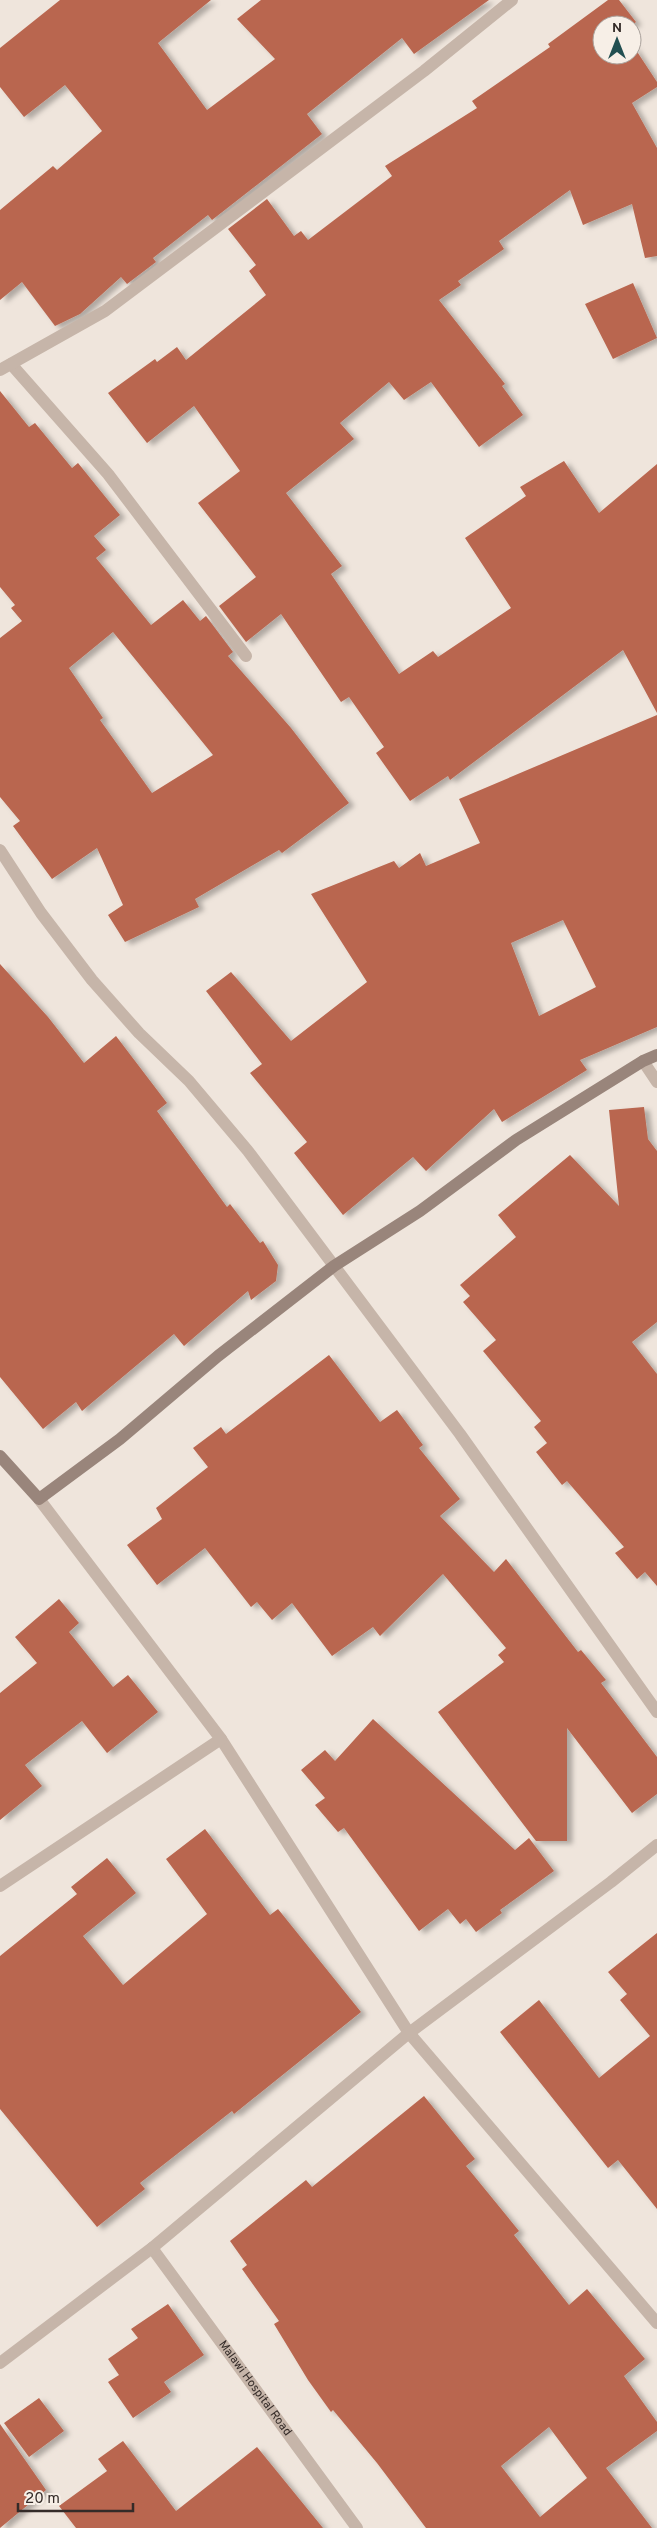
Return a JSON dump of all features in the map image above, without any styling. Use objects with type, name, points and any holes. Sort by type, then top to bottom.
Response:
[{"type":"street","points":[[246,656],[108,474],[6,367],[105,311],[424,71],[512,0]]},
{"type":"street","points":[[0,850],[41,912],[92,980],[139,1033],[189,1081],[248,1151],[460,1434],[657,1712]]},
{"type":"street","points":[[39,1499],[120,1439],[218,1356],[334,1266],[420,1211],[516,1140],[643,1061],[657,1055]]},
{"type":"street","points":[[643,1061],[657,1082]]},
{"type":"street","points":[[0,1456],[39,1499],[221,1739],[409,2033],[657,2323]]},
{"type":"street","points":[[0,1886],[221,1739]]},
{"type":"street","points":[[0,2363],[152,2248],[409,2033],[612,1882],[657,1845]]},
{"type":"street","name":"Malawi Hospital Road","points":[[152,2248],[357,2528]]},
{"type":"building","points":[[60,0],[211,0],[158,43],[207,110],[275,59],[237,19],[261,0],[489,0],[414,54],[402,38],[307,114],[322,134],[212,220],[208,215],[153,258],[156,262],[127,284],[121,277],[80,314],[55,326],[22,282],[0,300],[0,210],[53,166],[57,170],[102,131],[65,85],[24,117],[0,87],[0,48]]},
{"type":"building","points":[[608,0],[619,0],[631,15],[592,15],[592,65],[642,65],[642,59],[657,82],[657,87],[632,103],[657,148],[657,256],[645,258],[632,204],[583,225],[570,190],[499,241],[504,249],[458,281],[461,285],[439,300],[505,384],[502,386],[523,415],[479,447],[431,382],[404,400],[389,382],[340,423],[354,439],[286,493],[342,566],[331,574],[399,674],[433,651],[438,657],[511,608],[465,538],[526,496],[520,487],[564,461],[599,513],[657,464],[657,713],[623,650],[450,780],[448,776],[410,801],[376,753],[384,747],[349,697],[341,702],[281,614],[246,642],[219,606],[256,577],[198,503],[240,471],[194,406],[147,443],[108,393],[155,359],[157,362],[177,347],[186,360],[266,295],[249,271],[256,265],[228,229],[267,199],[294,236],[301,231],[308,240],[392,176],[385,166],[477,108],[472,101],[550,47],[548,44]]},
{"type":"building","points":[[633,283],[657,338],[613,359],[585,304]]},
{"type":"building","points":[[0,391],[29,427],[35,423],[72,468],[78,463],[120,515],[94,536],[106,550],[96,558],[151,625],[183,600],[200,621],[206,616],[233,652],[228,656],[291,728],[349,803],[282,853],[279,850],[195,899],[199,907],[125,942],[108,915],[123,905],[97,848],[52,879],[13,826],[20,821],[0,797],[0,638],[22,621],[11,608],[15,605],[0,587]],"holes":[[[113,632],[213,755],[152,793],[100,720],[103,718],[69,668]]]},
{"type":"building","points":[[657,715],[657,1027],[580,1060],[587,1070],[502,1122],[494,1109],[426,1171],[413,1157],[343,1215],[294,1153],[307,1142],[250,1073],[262,1064],[206,991],[231,972],[291,1041],[367,982],[311,894],[394,861],[399,868],[420,853],[426,866],[480,843],[459,799]],"holes":[[[563,920],[596,987],[539,1016],[511,943]]]},
{"type":"building","points":[[0,964],[48,1017],[84,1063],[116,1036],[167,1103],[157,1111],[227,1207],[230,1204],[260,1243],[263,1241],[278,1265],[276,1281],[251,1300],[248,1291],[184,1346],[174,1334],[82,1411],[76,1402],[43,1429],[0,1377]]},
{"type":"building","points":[[644,1107],[648,1139],[657,1151],[657,1322],[632,1342],[657,1374],[657,1586],[645,1572],[637,1579],[615,1553],[624,1547],[567,1481],[562,1485],[536,1452],[547,1443],[534,1427],[541,1421],[483,1351],[496,1340],[463,1302],[470,1296],[460,1285],[516,1237],[498,1215],[570,1155],[619,1206],[609,1110]]},
{"type":"building","points":[[329,1355],[380,1422],[397,1410],[423,1445],[419,1448],[460,1499],[440,1516],[494,1572],[506,1559],[578,1652],[581,1650],[606,1680],[601,1683],[657,1757],[657,1794],[632,1813],[567,1728],[567,1841],[536,1841],[438,1712],[504,1662],[498,1655],[506,1648],[443,1574],[380,1636],[373,1627],[332,1656],[292,1603],[272,1620],[257,1602],[251,1607],[205,1548],[157,1585],[127,1545],[162,1519],[156,1508],[208,1467],[193,1448],[221,1427],[226,1434]]},
{"type":"building","points":[[59,1599],[79,1623],[69,1632],[113,1687],[128,1675],[158,1712],[107,1753],[82,1721],[25,1765],[42,1786],[0,1820],[0,1693],[37,1663],[15,1637]]},
{"type":"building","points":[[373,1719],[515,1850],[529,1838],[554,1871],[500,1910],[502,1913],[476,1932],[466,1919],[460,1924],[448,1909],[419,1931],[344,1828],[338,1832],[315,1805],[325,1798],[301,1770],[325,1750],[335,1761]]},
{"type":"building","points":[[205,1829],[270,1915],[278,1909],[361,2012],[234,2114],[232,2111],[140,2183],[145,2189],[97,2227],[0,2109],[0,1956],[77,1894],[71,1887],[107,1858],[136,1893],[83,1936],[123,1985],[207,1914],[166,1859]]},
{"type":"building","points":[[657,1933],[657,2209],[618,2160],[608,2168],[500,2032],[539,2000],[599,2078],[650,2036],[620,2000],[627,1994],[608,1972]]},
{"type":"building","points":[[424,2096],[475,2159],[466,2166],[519,2231],[514,2235],[569,2305],[587,2289],[645,2359],[624,2376],[657,2422],[657,2431],[606,2468],[652,2528],[426,2528],[377,2463],[333,2410],[331,2412],[308,2380],[274,2324],[279,2321],[242,2269],[247,2265],[230,2241],[306,2180],[312,2187]],"holes":[[[549,2427],[587,2478],[540,2517],[501,2466]]]},
{"type":"building","points":[[168,2304],[204,2355],[164,2382],[171,2392],[133,2418],[108,2382],[119,2375],[108,2359],[138,2338],[131,2329]]},
{"type":"building","points":[[39,2398],[64,2431],[29,2457],[4,2423]]},
{"type":"building","points":[[0,2424],[46,2490],[0,2528]]},
{"type":"building","points":[[123,2441],[176,2511],[257,2447],[323,2528],[76,2528],[59,2506],[107,2471],[98,2459]]}]
